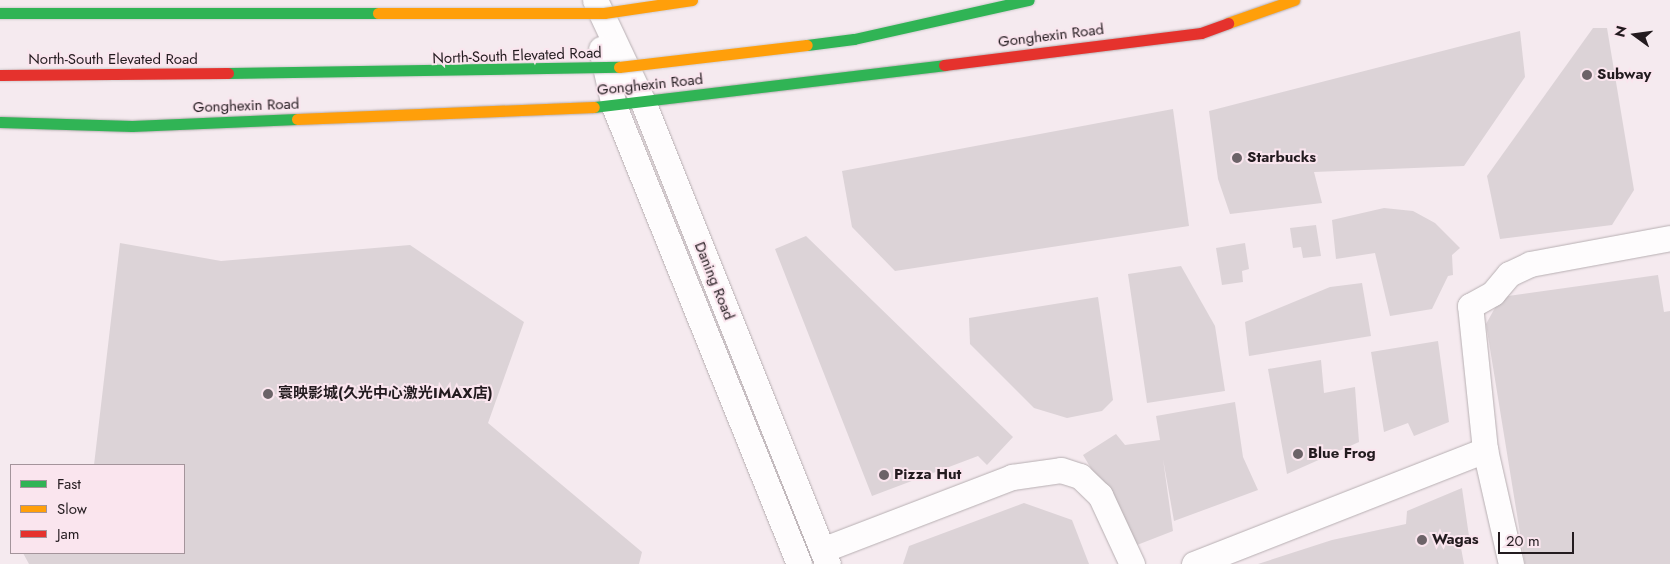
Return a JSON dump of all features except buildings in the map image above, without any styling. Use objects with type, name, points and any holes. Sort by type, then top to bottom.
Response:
[{"type":"main road","points":[[0,13],[604,13],[692,0]]},
{"type":"main road","name":"North-South Elevated Road","points":[[0,75],[587,71],[854,39],[1029,0]]},
{"type":"main road","name":"Gonghexin Road","points":[[0,122],[132,126],[614,106],[1201,33],[1294,0]]},
{"type":"street","name":"Daning Road","points":[[590,0],[614,106],[798,564]]},
{"type":"street","name":"Daning Road","points":[[595,0],[643,102],[825,557]]},
{"type":"street","points":[[1511,564],[1485,450],[1470,306],[1493,293],[1509,274],[1530,264],[1670,238]]},
{"type":"street","points":[[1194,564],[1485,450]]},
{"type":"street","points":[[825,557],[1012,477],[1061,470],[1080,476],[1100,495],[1132,564]]},
{"type":"traffic: fast","points":[[807,45],[854,39],[1029,0]]},
{"type":"traffic: fast","points":[[0,13],[378,13]]},
{"type":"traffic: fast","points":[[594,107],[944,65]]},
{"type":"traffic: fast","points":[[228,73],[619,67]]},
{"type":"traffic: fast","points":[[0,122],[132,126],[297,119]]},
{"type":"traffic: slow","points":[[378,13],[604,13],[692,0]]},
{"type":"traffic: slow","points":[[1228,23],[1294,0]]},
{"type":"traffic: slow","points":[[619,67],[807,45]]},
{"type":"traffic: slow","points":[[297,119],[594,107]]},
{"type":"traffic: jam","points":[[944,65],[1201,33],[1228,23]]},
{"type":"traffic: jam","points":[[0,75],[228,73]]},
{"type":"place","name":"Subway","points":[[1587,75]]},
{"type":"place","name":"Starbucks","points":[[1237,158]]},
{"type":"place","name":"寰映影城(久光中心激光IMAX店)","points":[[268,394]]},
{"type":"place","name":"Blue Frog","points":[[1298,454]]},
{"type":"place","name":"Pizza Hut","points":[[884,475]]},
{"type":"place","name":"Wagas","points":[[1422,540]]}]
